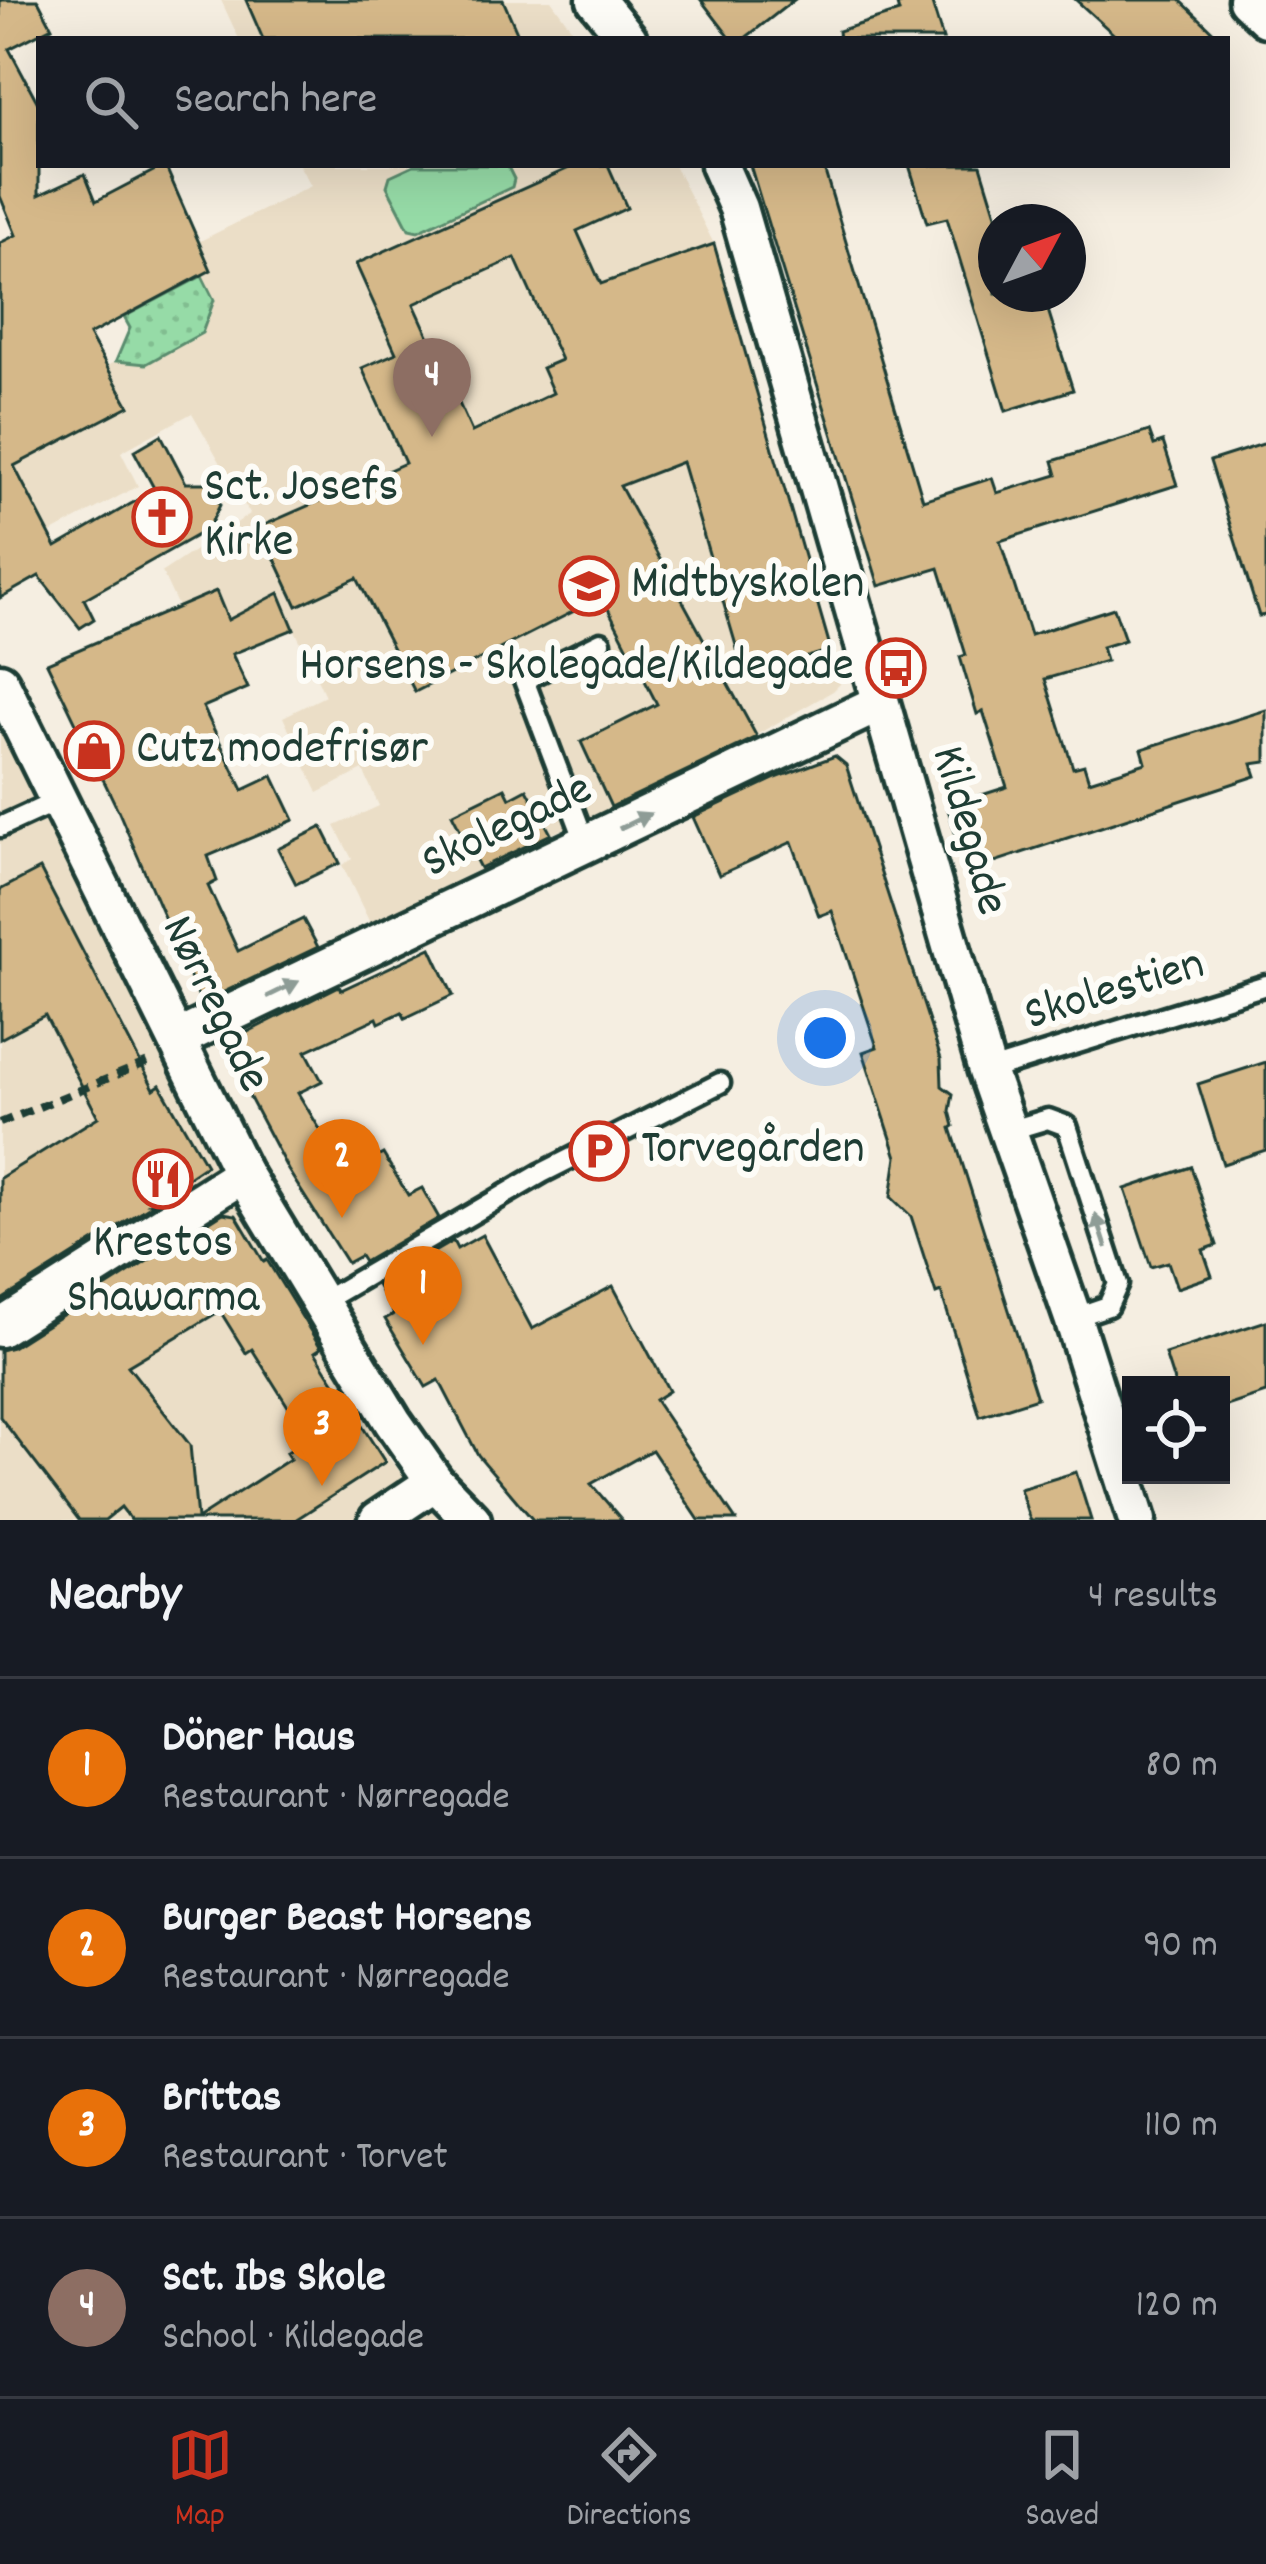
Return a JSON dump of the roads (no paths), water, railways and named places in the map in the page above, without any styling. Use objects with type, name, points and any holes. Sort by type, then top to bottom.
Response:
[{"type":"street","points":[[596,0],[626,36]]},
{"type":"street","points":[[1246,0],[1266,18]]},
{"type":"street","name":"Kildegade","points":[[719,168],[738,208],[987,1071],[1137,1520]]},
{"type":"street","name":"Nørregade","points":[[0,682],[243,1174],[393,1422],[435,1482],[472,1520]]},
{"type":"street","name":"Skolegade","points":[[178,1039],[880,703]]},
{"type":"street","points":[[0,1328],[243,1174]]},
{"type":"street","points":[[378,1520],[435,1482]]},
{"type":"lane","points":[[586,844],[524,680],[601,642]]},
{"type":"lane","points":[[0,827],[59,800]]},
{"type":"lane","name":"Skolestien","points":[[987,1071],[1266,985]]},
{"type":"lane","points":[[323,1301],[542,1173],[720,1083]]},
{"type":"lane","points":[[1008,1131],[1048,1119],[1067,1126],[1118,1284],[1108,1306],[1073,1318]]},
{"type":"place","name":"Sct. Ibs Skole","points":[[432,437]]},
{"type":"place","name":"Sct. Josefs Kirke","points":[[162,517]]},
{"type":"place","name":"Midtbyskolen","points":[[589,586]]},
{"type":"place","name":"Horsens - Skolegade/Kildegade","points":[[896,668]]},
{"type":"place","name":"Cutz modefrisør","points":[[94,751]]},
{"type":"place","name":"Torvegården","points":[[599,1151]]},
{"type":"place","name":"Krestos Shawarma","points":[[163,1179]]},
{"type":"place","name":"Burger Beast Horsens","points":[[342,1218]]},
{"type":"place","name":"Döner Haus","points":[[423,1345]]},
{"type":"place","name":"Brittas","points":[[322,1486]]}]
